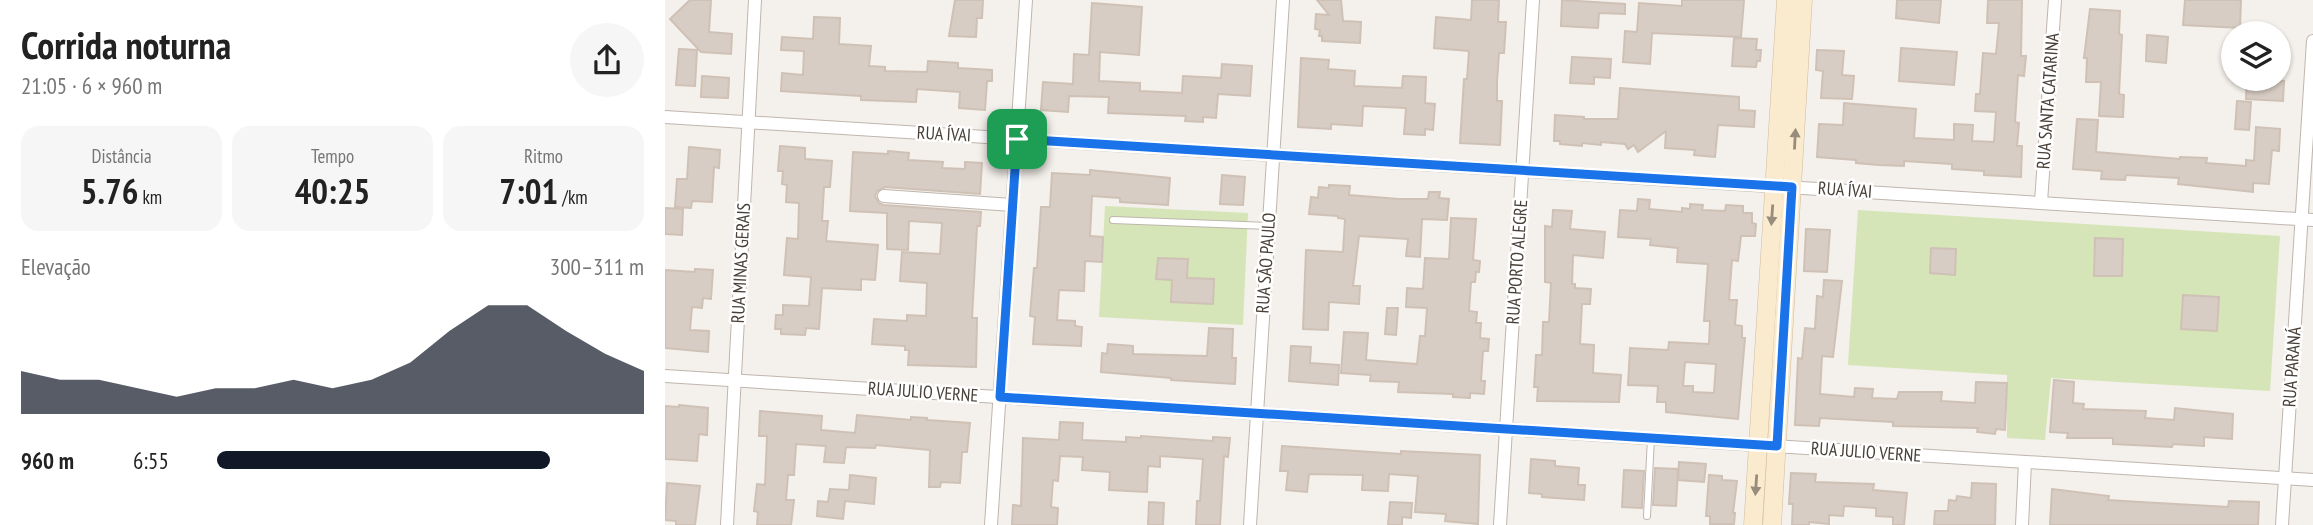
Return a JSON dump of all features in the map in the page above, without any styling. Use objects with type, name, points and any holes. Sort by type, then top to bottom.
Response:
[{"type":"street","name":"RUA MINAS GERAIS","points":[[727,525],[755,0]]},
{"type":"street","points":[[991,525],[1026,0]]},
{"type":"street","name":"RUA SÃO PAULO","points":[[1250,525],[1283,0]]},
{"type":"street","name":"RUA PORTO ALEGRE","points":[[1500,525],[1533,0]]},
{"type":"street","points":[[1772,525],[1777,446],[1786,0]]},
{"type":"street","points":[[1753,525],[1758,445],[1803,0]]},
{"type":"street","name":"RUA SANTA CATARINA","points":[[2041,202],[2055,0]]},
{"type":"street","name":"RUA PARANÁ","points":[[2283,525],[2307,219],[2313,41]]},
{"type":"street","name":"RUA ÍVAI","points":[[665,117],[2307,219]]},
{"type":"street","points":[[884,196],[1013,205]]},
{"type":"street","name":"RUA JULIO VERNE","points":[[665,376],[2313,480]]},
{"type":"street","points":[[2022,525],[2025,462]]},
{"type":"lane","points":[[1113,220],[1269,226]]},
{"type":"lane","points":[[1647,516],[1651,438]]},
{"type":"green space","points":[[1105,206],[1248,213],[1243,325],[1099,317]]},
{"type":"green space","points":[[1858,210],[2280,236],[2270,391],[2051,378],[2045,440],[2007,438],[2007,375],[1848,365]]},
{"type":"building","points":[[690,0],[711,0],[709,32],[732,34],[731,54],[701,52],[670,19]]},
{"type":"building","points":[[955,0],[983,0],[982,18],[977,18],[976,37],[949,36]]},
{"type":"building","points":[[1317,0],[1341,0],[1343,21],[1361,22],[1360,43],[1322,41],[1320,30],[1315,29],[1316,14],[1329,15]]},
{"type":"building","points":[[1472,0],[1499,0],[1498,22],[1506,22],[1504,53],[1499,53],[1497,81],[1497,101],[1502,101],[1500,145],[1460,143],[1464,79],[1467,79],[1469,51],[1434,48],[1436,17],[1471,20]]},
{"type":"building","points":[[1562,0],[1625,4],[1625,14],[1599,13],[1598,28],[1561,26]]},
{"type":"building","points":[[1682,0],[1744,0],[1741,37],[1652,33],[1650,64],[1623,62],[1625,31],[1637,32],[1639,3],[1682,6]]},
{"type":"building","points":[[1897,0],[1941,0],[1939,23],[1896,18]]},
{"type":"building","points":[[1988,0],[2022,0],[2021,56],[2026,56],[2024,76],[2018,75],[2015,122],[2019,123],[2017,146],[2022,146],[2021,177],[1984,175],[1984,171],[1952,169],[1952,164],[1904,161],[1904,166],[1879,165],[1817,157],[1819,124],[1843,125],[1844,103],[1916,109],[1914,138],[1954,140],[1954,124],[1973,125],[1972,141],[1994,142],[1996,112],[1975,111],[1976,94],[1980,94],[1983,53],[1996,54],[1999,23],[1987,23]]},
{"type":"building","points":[[2185,0],[2241,0],[2240,21],[2221,21],[2221,27],[2183,25]]},
{"type":"building","points":[[1092,3],[1142,7],[1139,55],[1100,52],[1099,81],[1140,83],[1140,91],[1182,93],[1183,76],[1221,78],[1222,64],[1252,66],[1250,96],[1218,94],[1216,118],[1203,117],[1203,122],[1185,121],[1186,116],[1108,113],[1109,97],[1069,96],[1068,112],[1041,110],[1043,82],[1073,84],[1074,54],[1089,55]]},
{"type":"building","points":[[2090,9],[2120,11],[2119,34],[2122,35],[2119,94],[2124,95],[2123,117],[2099,116],[2101,82],[2086,82],[2087,58],[2084,58]]},
{"type":"building","points":[[814,17],[840,18],[839,44],[871,46],[869,66],[885,67],[885,71],[927,72],[928,61],[958,63],[958,68],[992,70],[992,81],[987,81],[985,110],[959,108],[960,92],[917,89],[916,102],[861,100],[861,96],[781,91],[782,73],[803,75],[804,51],[781,50],[782,37],[813,39]]},
{"type":"building","points":[[2147,35],[2168,37],[2166,63],[2146,61]]},
{"type":"building","points":[[1734,38],[1757,39],[1756,50],[1761,50],[1760,61],[1757,61],[1756,67],[1732,66]]},
{"type":"building","points":[[1901,48],[1957,52],[1954,85],[1899,81]]},
{"type":"building","points":[[679,49],[697,50],[695,86],[676,85]]},
{"type":"building","points":[[1817,50],[1844,51],[1842,75],[1854,76],[1852,99],[1821,98],[1823,71],[1816,70]]},
{"type":"building","points":[[1572,57],[1611,59],[1610,78],[1594,77],[1594,84],[1570,83]]},
{"type":"building","points":[[1301,58],[1329,60],[1328,69],[1355,71],[1354,86],[1402,88],[1403,76],[1426,77],[1425,103],[1435,104],[1433,130],[1425,129],[1425,135],[1404,134],[1406,108],[1363,106],[1362,126],[1331,124],[1331,129],[1298,127]]},
{"type":"building","points":[[702,76],[729,78],[728,98],[701,97]]},
{"type":"building","points":[[1620,88],[1739,97],[1739,110],[1755,111],[1754,127],[1718,125],[1715,157],[1694,155],[1695,150],[1665,148],[1666,131],[1638,152],[1634,145],[1628,149],[1625,144],[1601,142],[1601,145],[1582,143],[1582,146],[1554,141],[1555,115],[1584,119],[1618,119]]},
{"type":"building","points":[[2246,91],[2284,91],[2283,101],[2246,99]]},
{"type":"building","points":[[2237,101],[2251,102],[2249,130],[2235,129]]},
{"type":"building","points":[[2077,119],[2098,120],[2096,152],[2180,159],[2207,158],[2206,163],[2246,166],[2246,160],[2254,161],[2256,127],[2280,129],[2279,151],[2272,150],[2269,184],[2253,183],[2253,192],[2178,184],[2179,178],[2126,175],[2125,180],[2101,179],[2102,171],[2073,169]]},
{"type":"building","points":[[780,146],[805,148],[805,159],[832,161],[830,187],[824,187],[822,221],[828,221],[826,241],[878,245],[875,280],[861,279],[861,290],[822,288],[819,329],[806,328],[805,335],[781,334],[781,329],[775,329],[776,315],[783,315],[783,305],[809,306],[811,277],[784,275],[787,238],[798,239],[799,203],[786,202],[787,185],[782,184],[783,171],[778,171]]},
{"type":"building","points":[[689,147],[720,150],[719,168],[714,167],[712,202],[692,201],[691,208],[675,207],[677,179],[687,179]]},
{"type":"building","points":[[888,151],[909,153],[908,160],[943,162],[942,168],[965,169],[965,162],[982,163],[980,194],[885,187],[877,191],[875,196],[883,205],[981,212],[980,226],[977,226],[972,318],[977,318],[976,367],[908,365],[909,350],[905,350],[905,346],[872,344],[874,319],[907,321],[907,315],[926,316],[927,283],[900,281],[902,252],[940,254],[942,223],[909,221],[908,250],[887,249],[887,213],[850,211],[853,152],[888,154]]},
{"type":"building","points":[[1090,170],[1170,178],[1168,205],[1120,202],[1120,198],[1092,196],[1090,236],[1103,237],[1102,262],[1085,261],[1084,291],[1059,290],[1057,320],[1075,321],[1075,326],[1082,327],[1081,346],[1033,344],[1035,317],[1030,316],[1034,268],[1037,268],[1041,207],[1050,207],[1052,173],[1090,175]]},
{"type":"building","points":[[1222,175],[1245,177],[1243,205],[1220,204]]},
{"type":"building","points":[[1329,185],[1350,186],[1349,195],[1399,199],[1428,199],[1429,192],[1440,192],[1439,198],[1449,199],[1447,220],[1422,219],[1420,257],[1406,256],[1408,239],[1359,236],[1353,286],[1360,286],[1359,304],[1329,302],[1328,330],[1303,329],[1306,250],[1343,252],[1345,219],[1309,214],[1311,197],[1318,198],[1319,187],[1329,188]]},
{"type":"building","points":[[1638,199],[1650,200],[1649,209],[1682,212],[1682,208],[1690,209],[1690,204],[1703,205],[1702,210],[1725,211],[1726,205],[1743,206],[1743,213],[1752,213],[1752,223],[1756,224],[1755,236],[1741,236],[1738,261],[1732,260],[1729,300],[1737,300],[1735,325],[1742,326],[1742,338],[1745,338],[1738,419],[1666,412],[1666,402],[1657,402],[1658,386],[1628,385],[1630,348],[1668,350],[1669,342],[1709,344],[1710,321],[1704,321],[1708,264],[1677,262],[1678,248],[1650,245],[1651,239],[1618,237],[1620,210],[1637,211]],"holes":[[[1685,362],[1716,364],[1714,393],[1693,392],[1693,386],[1683,386]]]},
{"type":"building","points":[[665,208],[683,209],[682,235],[665,234]]},
{"type":"building","points":[[1553,210],[1572,211],[1570,229],[1605,232],[1603,258],[1573,255],[1572,284],[1575,284],[1575,288],[1591,289],[1590,304],[1582,304],[1580,344],[1594,345],[1593,373],[1621,375],[1619,402],[1537,401],[1538,387],[1534,387],[1536,355],[1542,355],[1543,322],[1549,322],[1551,283],[1545,282],[1545,226],[1552,227]]},
{"type":"building","points":[[1451,218],[1476,219],[1473,260],[1480,261],[1475,282],[1471,282],[1469,311],[1477,312],[1476,323],[1481,323],[1480,338],[1489,339],[1488,351],[1483,351],[1481,381],[1485,381],[1484,394],[1470,393],[1470,398],[1453,397],[1453,394],[1398,392],[1399,382],[1370,381],[1371,375],[1341,373],[1344,332],[1368,333],[1366,360],[1417,364],[1420,336],[1425,336],[1427,308],[1406,307],[1407,288],[1423,289],[1425,258],[1449,259]]},
{"type":"building","points":[[1806,229],[1830,230],[1827,272],[1804,271]]},
{"type":"building","points":[[2095,238],[2123,239],[2122,276],[2094,276]]},
{"type":"building","points":[[1931,248],[1956,249],[1955,275],[1930,273]]},
{"type":"building","points":[[1158,258],[1188,259],[1187,278],[1214,279],[1213,304],[1171,302],[1172,280],[1156,279]]},
{"type":"building","points":[[695,269],[713,270],[711,299],[703,298],[702,308],[692,307],[690,330],[709,331],[708,352],[665,348],[665,270],[695,272]]},
{"type":"building","points":[[1824,280],[1842,281],[1833,357],[1822,356],[1820,394],[1854,397],[1855,388],[1873,389],[1872,398],[1897,399],[1899,392],[1942,392],[1941,401],[1975,403],[1976,382],[2007,383],[2005,430],[1996,429],[1995,434],[1977,432],[1978,428],[1893,426],[1893,422],[1820,418],[1819,426],[1795,425],[1798,358],[1802,359],[1805,328],[1815,329],[1817,296],[1823,297]]},
{"type":"building","points":[[2183,295],[2219,297],[2217,331],[2181,329]]},
{"type":"building","points":[[1387,308],[1398,308],[1396,335],[1385,334]]},
{"type":"building","points":[[1209,328],[1233,329],[1235,384],[1101,372],[1102,353],[1107,354],[1108,344],[1133,346],[1133,354],[1207,356]]},
{"type":"building","points":[[1291,346],[1311,347],[1310,363],[1339,365],[1338,385],[1289,381]]},
{"type":"building","points":[[2054,380],[2074,382],[2073,403],[2084,404],[2083,409],[2146,411],[2145,418],[2174,420],[2175,408],[2233,414],[2232,439],[2204,437],[2204,446],[2173,444],[2172,447],[2113,444],[2113,438],[2067,438],[2068,433],[2050,432]]},
{"type":"building","points":[[665,406],[708,408],[707,435],[699,434],[697,461],[665,459]]},
{"type":"building","points":[[760,411],[822,416],[821,430],[855,433],[857,415],[970,423],[967,452],[962,452],[960,483],[941,482],[940,487],[929,487],[930,450],[876,445],[875,448],[846,447],[844,463],[824,462],[826,446],[796,444],[794,475],[788,475],[786,500],[794,500],[791,525],[757,525],[758,512],[754,511],[757,484],[765,485],[767,436],[759,436]]},
{"type":"building","points":[[1060,422],[1083,423],[1082,440],[1126,442],[1126,437],[1141,436],[1213,441],[1213,437],[1230,438],[1228,457],[1224,456],[1220,525],[1196,525],[1203,459],[1160,456],[1160,467],[1148,466],[1147,492],[1109,490],[1110,472],[1082,470],[1083,457],[1060,456],[1058,481],[1053,480],[1051,507],[1058,508],[1057,525],[1012,525],[1013,505],[1021,506],[1023,438],[1059,440]]},
{"type":"building","points":[[1282,446],[1401,454],[1401,451],[1480,455],[1478,524],[1445,521],[1446,514],[1415,512],[1418,476],[1389,474],[1388,491],[1362,490],[1363,475],[1309,474],[1307,492],[1286,490],[1288,471],[1280,471]]},
{"type":"building","points":[[1531,459],[1555,461],[1555,466],[1579,468],[1578,485],[1585,485],[1584,500],[1542,497],[1542,494],[1529,493]]},
{"type":"building","points":[[1679,462],[1706,464],[1704,482],[1678,480]]},
{"type":"building","points":[[1655,468],[1678,469],[1676,506],[1653,505]]},
{"type":"building","points":[[1624,470],[1644,471],[1642,508],[1622,507]]},
{"type":"building","points":[[1791,473],[1816,474],[1815,482],[1874,484],[1873,490],[1907,493],[1904,525],[1893,525],[1893,517],[1876,516],[1876,508],[1844,506],[1843,516],[1829,515],[1829,524],[1809,522],[1809,525],[1792,525],[1793,504],[1789,504]]},
{"type":"building","points":[[850,475],[876,478],[874,504],[845,501],[843,519],[817,516],[818,501],[828,502],[830,489],[849,490]]},
{"type":"building","points":[[1709,475],[1722,476],[1722,480],[1737,481],[1734,524],[1710,524],[1710,516],[1706,516]]},
{"type":"building","points":[[667,483],[700,486],[695,525],[676,525],[676,521],[665,520]]},
{"type":"building","points":[[1972,483],[1996,484],[1995,525],[1934,525],[1935,511],[1948,511],[1949,500],[1956,501],[1957,496],[1971,498]]},
{"type":"building","points":[[2052,489],[2109,496],[2108,500],[2228,507],[2229,501],[2259,502],[2258,525],[2050,525]]},
{"type":"building","points":[[1149,502],[1164,503],[1163,525],[1148,525]]},
{"type":"building","points":[[1390,502],[1412,503],[1411,518],[1402,517],[1402,525],[1388,525]]},
{"type":"route","points":[[1017,139],[1792,187],[1777,446],[1000,397],[1017,139]]}]
